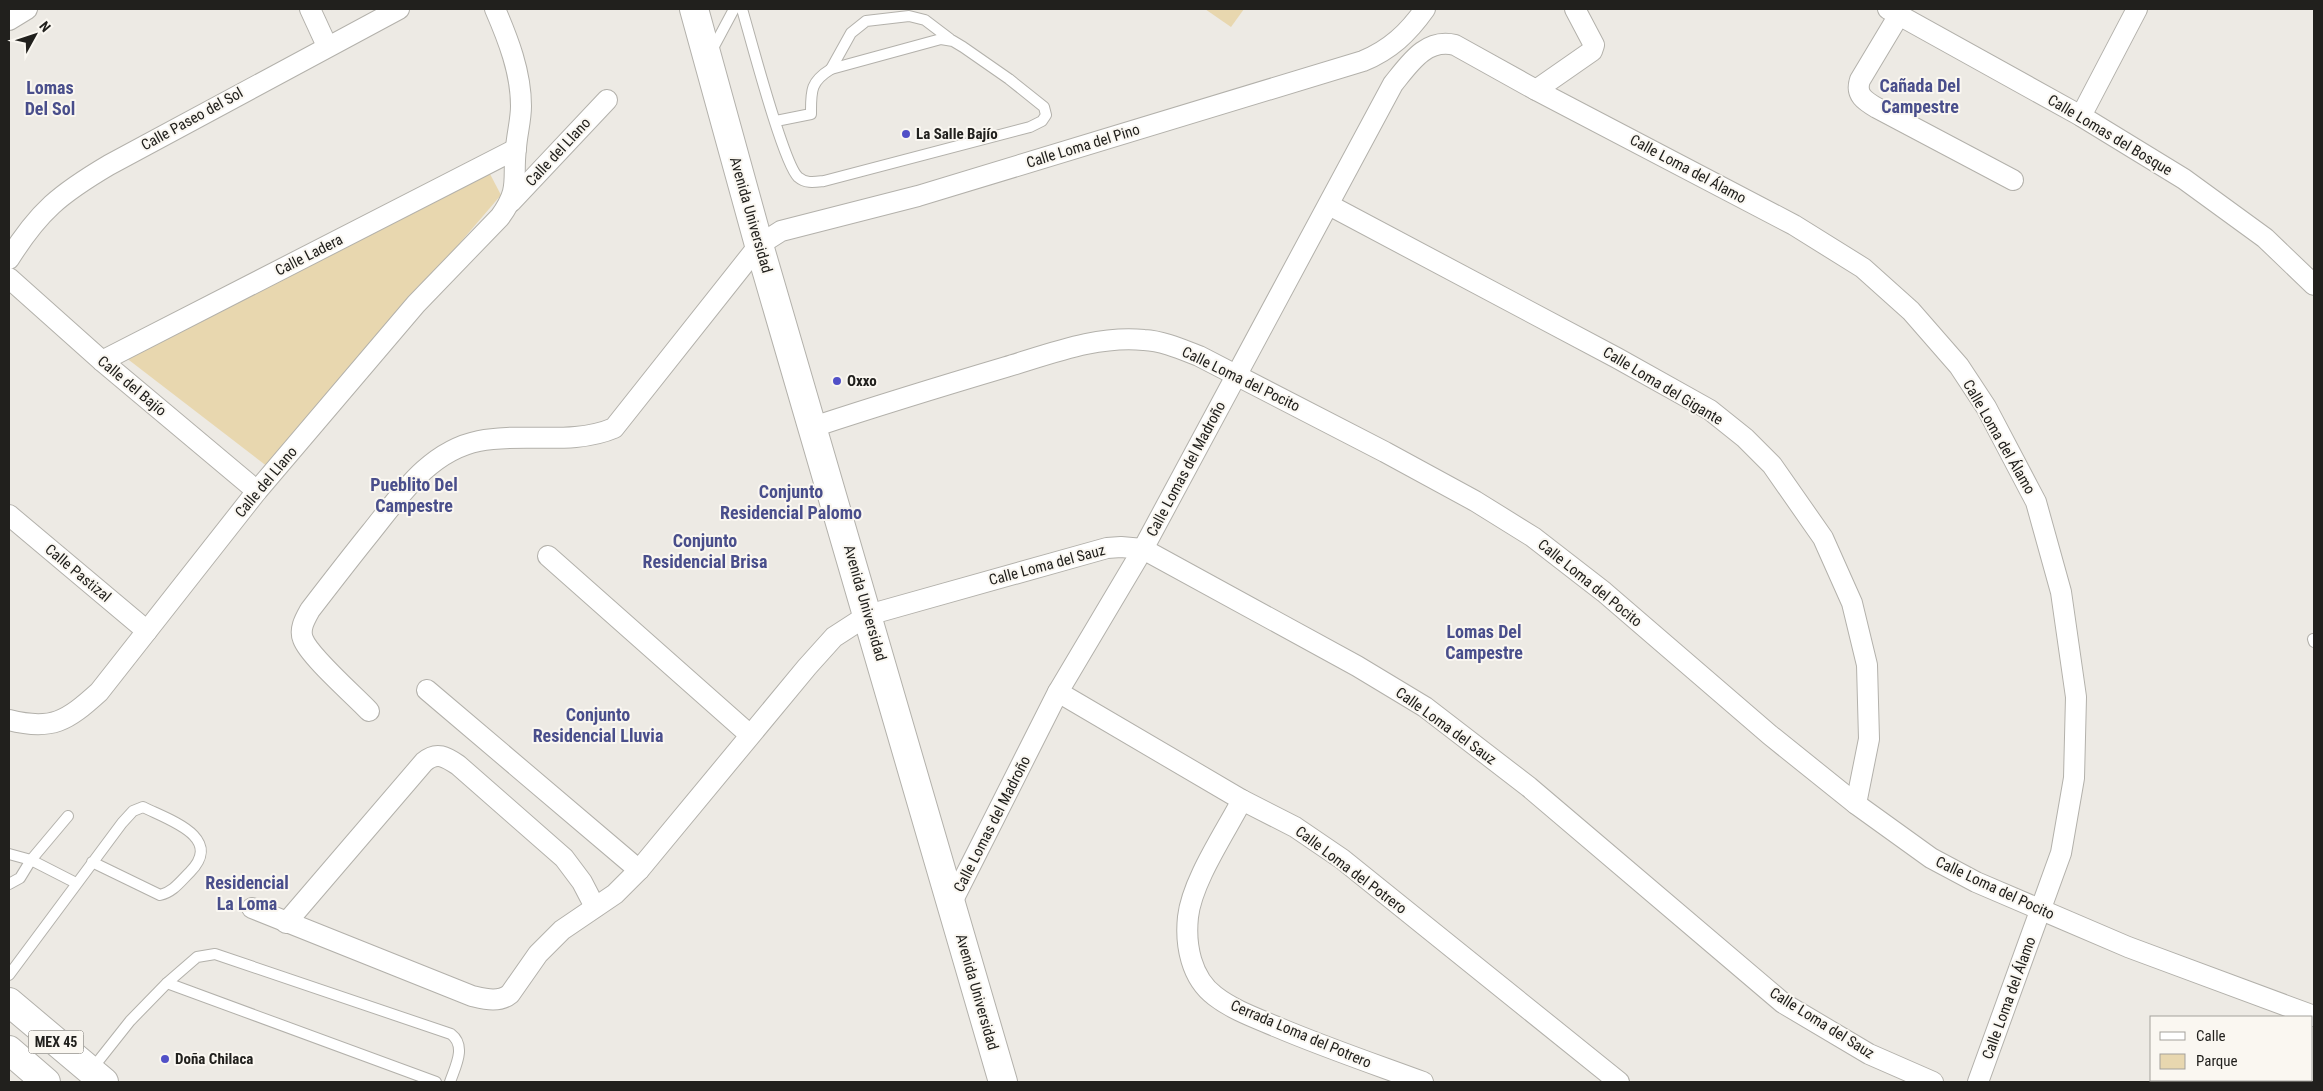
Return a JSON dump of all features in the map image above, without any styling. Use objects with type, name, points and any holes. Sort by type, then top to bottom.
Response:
[{"type":"street","points":[[9,20],[27,9]]},
{"type":"street","points":[[310,9],[327,46]]},
{"type":"street","name":"Calle Paseo del Sol","points":[[9,259],[24,235],[44,210],[70,188],[327,46],[399,9]]},
{"type":"street","name":"Calle del Llano","points":[[495,9],[509,42],[518,77],[521,105],[516,149],[514,194],[510,204]]},
{"type":"street","name":"Avenida Universidad","points":[[694,9],[759,245],[1003,1082]]},
{"type":"street","name":"Calle Loma del Pino","points":[[759,245],[781,232],[918,196],[1363,61],[1383,53],[1403,36],[1425,9]]},
{"type":"street","points":[[1536,90],[1592,51],[1594,45],[1575,9]]},
{"type":"street","points":[[2081,116],[2137,9]]},
{"type":"street","points":[[1894,12],[1860,80],[1859,94],[1866,102],[2013,180]]},
{"type":"street","name":"Calle Lomas del Bosque","points":[[1894,12],[2081,116],[2184,179],[2265,238],[2314,285]]},
{"type":"street","name":"Calle Loma del Álamo","points":[[1435,44],[1445,42],[1455,45],[1536,90],[1785,220],[1863,268],[1911,311],[1959,366],[1986,407],[2036,502],[2061,592],[2076,697],[2074,778],[2061,853],[1978,1082]]},
{"type":"street","name":"Calle Lomas del Madroño","points":[[952,904],[1058,692],[1143,549],[1393,84],[1409,64],[1435,44]]},
{"type":"street","name":"Calle del Llano","points":[[9,720],[32,726],[62,720],[78,711],[99,692],[257,491],[416,304],[500,217],[607,100]]},
{"type":"street","name":"Calle Ladera","points":[[102,361],[516,149]]},
{"type":"street","name":"Calle Loma del Gigante","points":[[1329,205],[1617,358],[1710,410],[1745,438],[1772,465],[1823,538],[1852,603],[1868,664],[1869,740],[1856,804]]},
{"type":"street","points":[[369,711],[315,656],[303,639],[302,627],[310,610],[407,487],[429,465],[448,452],[478,441],[589,436],[614,428],[759,245]]},
{"type":"street","name":"Calle del Bajío","points":[[9,278],[102,361],[257,491]]},
{"type":"street","name":"Calle Loma del Pocito","points":[[813,427],[913,394],[1064,349],[1115,340],[1144,340],[1169,344],[1199,356],[1394,456],[1474,501],[1533,538],[1604,592],[1770,735],[1856,804],[1931,858],[1976,882],[2128,947],[2314,1016]]},
{"type":"street","name":"Calle Pastizal","points":[[9,515],[147,631]]},
{"type":"street","name":"Calle Loma del Sauz","points":[[252,908],[472,996],[496,1000],[504,999],[510,994],[538,954],[562,930],[615,894],[639,870],[806,667],[834,637],[868,615],[1108,548],[1143,549],[1357,666],[1425,707],[1529,787],[1783,1003],[1869,1054],[1933,1082]]},
{"type":"street","points":[[548,556],[750,736]]},
{"type":"street","points":[[427,690],[639,870]]},
{"type":"street","name":"Calle Loma del Potrero","points":[[1058,692],[1242,800],[1296,827],[1342,859],[1619,1082]]},
{"type":"street","points":[[286,922],[424,762],[435,756],[447,757],[458,765],[564,858],[582,882],[595,907]]},
{"type":"street","name":"Cerrada Loma del Potrero","points":[[1242,800],[1194,891],[1188,917],[1188,952],[1198,976],[1215,996],[1247,1014],[1304,1039],[1422,1082]]},
{"type":"street","name":"MEX 45","points":[[9,1002],[97,1077]]},
{"type":"street","name":"MEX 45","points":[[9,1050],[46,1082]]},
{"type":"lane","points":[[708,59],[718,36],[734,9]]},
{"type":"lane","points":[[742,9],[776,121],[797,176],[811,183],[1011,132],[1042,121],[1046,115],[1044,107],[1009,79],[926,20],[908,16],[866,21],[851,32],[831,68]]},
{"type":"lane","points":[[776,121],[811,114],[810,90],[819,77],[831,68],[941,39],[953,41]]},
{"type":"lane","points":[[9,975],[76,883],[92,862],[122,823],[138,808],[143,807],[192,832],[199,842],[201,853],[199,863],[168,893],[160,895],[92,862]]},
{"type":"lane","points":[[9,884],[20,878],[31,860],[68,816]]},
{"type":"lane","points":[[9,854],[31,860],[76,883]]},
{"type":"lane","points":[[97,1077],[130,1021],[167,983],[197,957],[215,954],[442,1030],[455,1037],[460,1050],[450,1082]]},
{"type":"lane","points":[[167,983],[436,1082]]},
{"type":"green space","points":[[1205,9],[1244,9],[1231,27]]},
{"type":"green space","points":[[490,174],[501,195],[268,467],[125,357],[481,175]]},
{"type":"place","name":"La Salle Bajío","points":[[906,134]]},
{"type":"place","name":"Oxxo","points":[[837,381]]},
{"type":"place","name":"Doña Chilaca","points":[[165,1059]]},
{"type":"district","name":"Cañada Del Campestre","points":[[1920,96]]},
{"type":"district","name":"Lomas Del Sol","points":[[50,98]]},
{"type":"district","name":"Pueblito Del Campestre","points":[[414,495]]},
{"type":"district","name":"Conjunto Residencial Palomo","points":[[791,502]]},
{"type":"district","name":"Conjunto Residencial Brisa","points":[[705,551]]},
{"type":"district","name":"Lomas Del Campestre","points":[[1484,642]]},
{"type":"district","name":"Conjunto Residencial Lluvia","points":[[598,725]]},
{"type":"district","name":"Residencial La Loma","points":[[247,893]]}]
